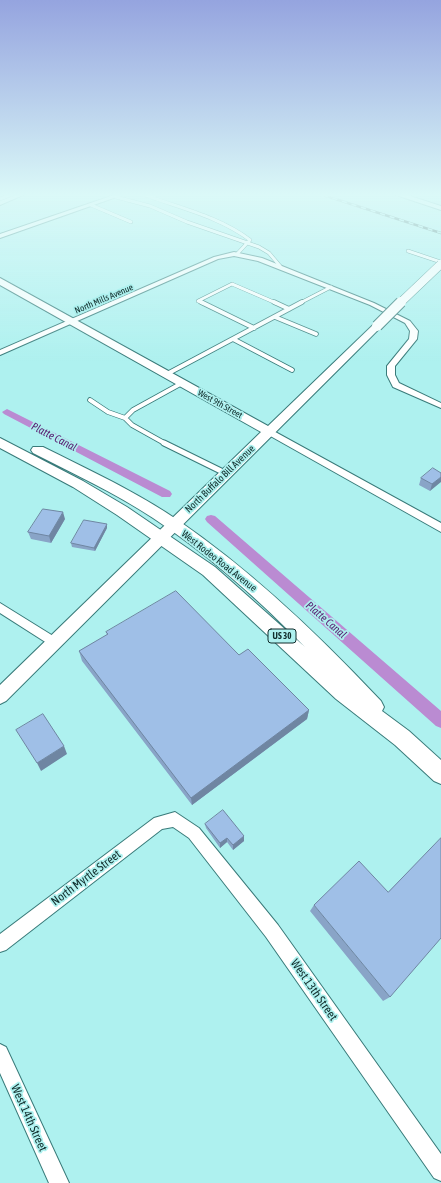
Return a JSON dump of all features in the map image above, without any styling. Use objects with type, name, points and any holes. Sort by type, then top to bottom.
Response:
[{"type":"main road","name":"West Rodeo Road Avenue","points":[[0,430],[119,492],[173,525],[260,593],[353,684],[402,738],[441,774]]},
{"type":"main road","name":"West Rodeo Road Avenue","points":[[0,442],[78,484],[122,511],[209,571],[343,693],[402,738]]},
{"type":"street","points":[[237,254],[249,256],[280,266],[372,304],[408,322],[414,330],[413,339],[392,366],[391,375],[396,385],[441,406]]},
{"type":"street","name":"North Mills Avenue","points":[[0,353],[216,258],[237,254]]},
{"type":"street","name":"North Buffalo Bill Avenue","points":[[0,696],[225,473],[441,263]]},
{"type":"street","name":"West 9th Street","points":[[2,284],[167,374],[441,528]]},
{"type":"street","points":[[0,607],[54,642]]},
{"type":"street","name":"North Myrtle Street","points":[[0,944],[159,823],[175,819]]},
{"type":"street","name":"West 13th Street","points":[[175,819],[194,833],[272,931],[441,1171]]},
{"type":"street","name":"West 14th Street","points":[[0,1053],[58,1183]]},
{"type":"lane","points":[[237,254],[241,250]]},
{"type":"lane","points":[[263,250],[269,253],[280,266]]},
{"type":"lane","points":[[408,251],[441,263]]},
{"type":"lane","points":[[254,328],[198,301],[232,284],[289,309]]},
{"type":"lane","points":[[167,374],[331,287]]},
{"type":"lane","points":[[275,317],[316,334]]},
{"type":"lane","points":[[233,339],[292,370]]},
{"type":"lane","points":[[125,418],[133,410],[182,383]]},
{"type":"lane","points":[[90,400],[108,412],[125,418],[132,425],[176,450],[225,473]]},
{"type":"building","points":[[433,468],[441,473],[441,477],[432,484],[421,478]]},
{"type":"building","points":[[43,509],[63,512],[49,536],[28,532]]},
{"type":"building","points":[[84,520],[107,524],[94,548],[71,543]]},
{"type":"building","points":[[176,591],[239,655],[248,649],[309,710],[191,798],[79,651],[108,634],[106,632]]},
{"type":"building","points":[[43,714],[64,746],[37,763],[16,730]]},
{"type":"building","points":[[223,810],[244,836],[233,845],[227,838],[220,843],[205,824]]},
{"type":"building","points":[[441,838],[441,938],[390,997],[314,905],[359,861],[388,892]]},
{"type":"waterway","name":"Platte Canal","points":[[7,412],[166,494]]},
{"type":"waterway","name":"Platte Canal","points":[[211,519],[441,721]]}]
